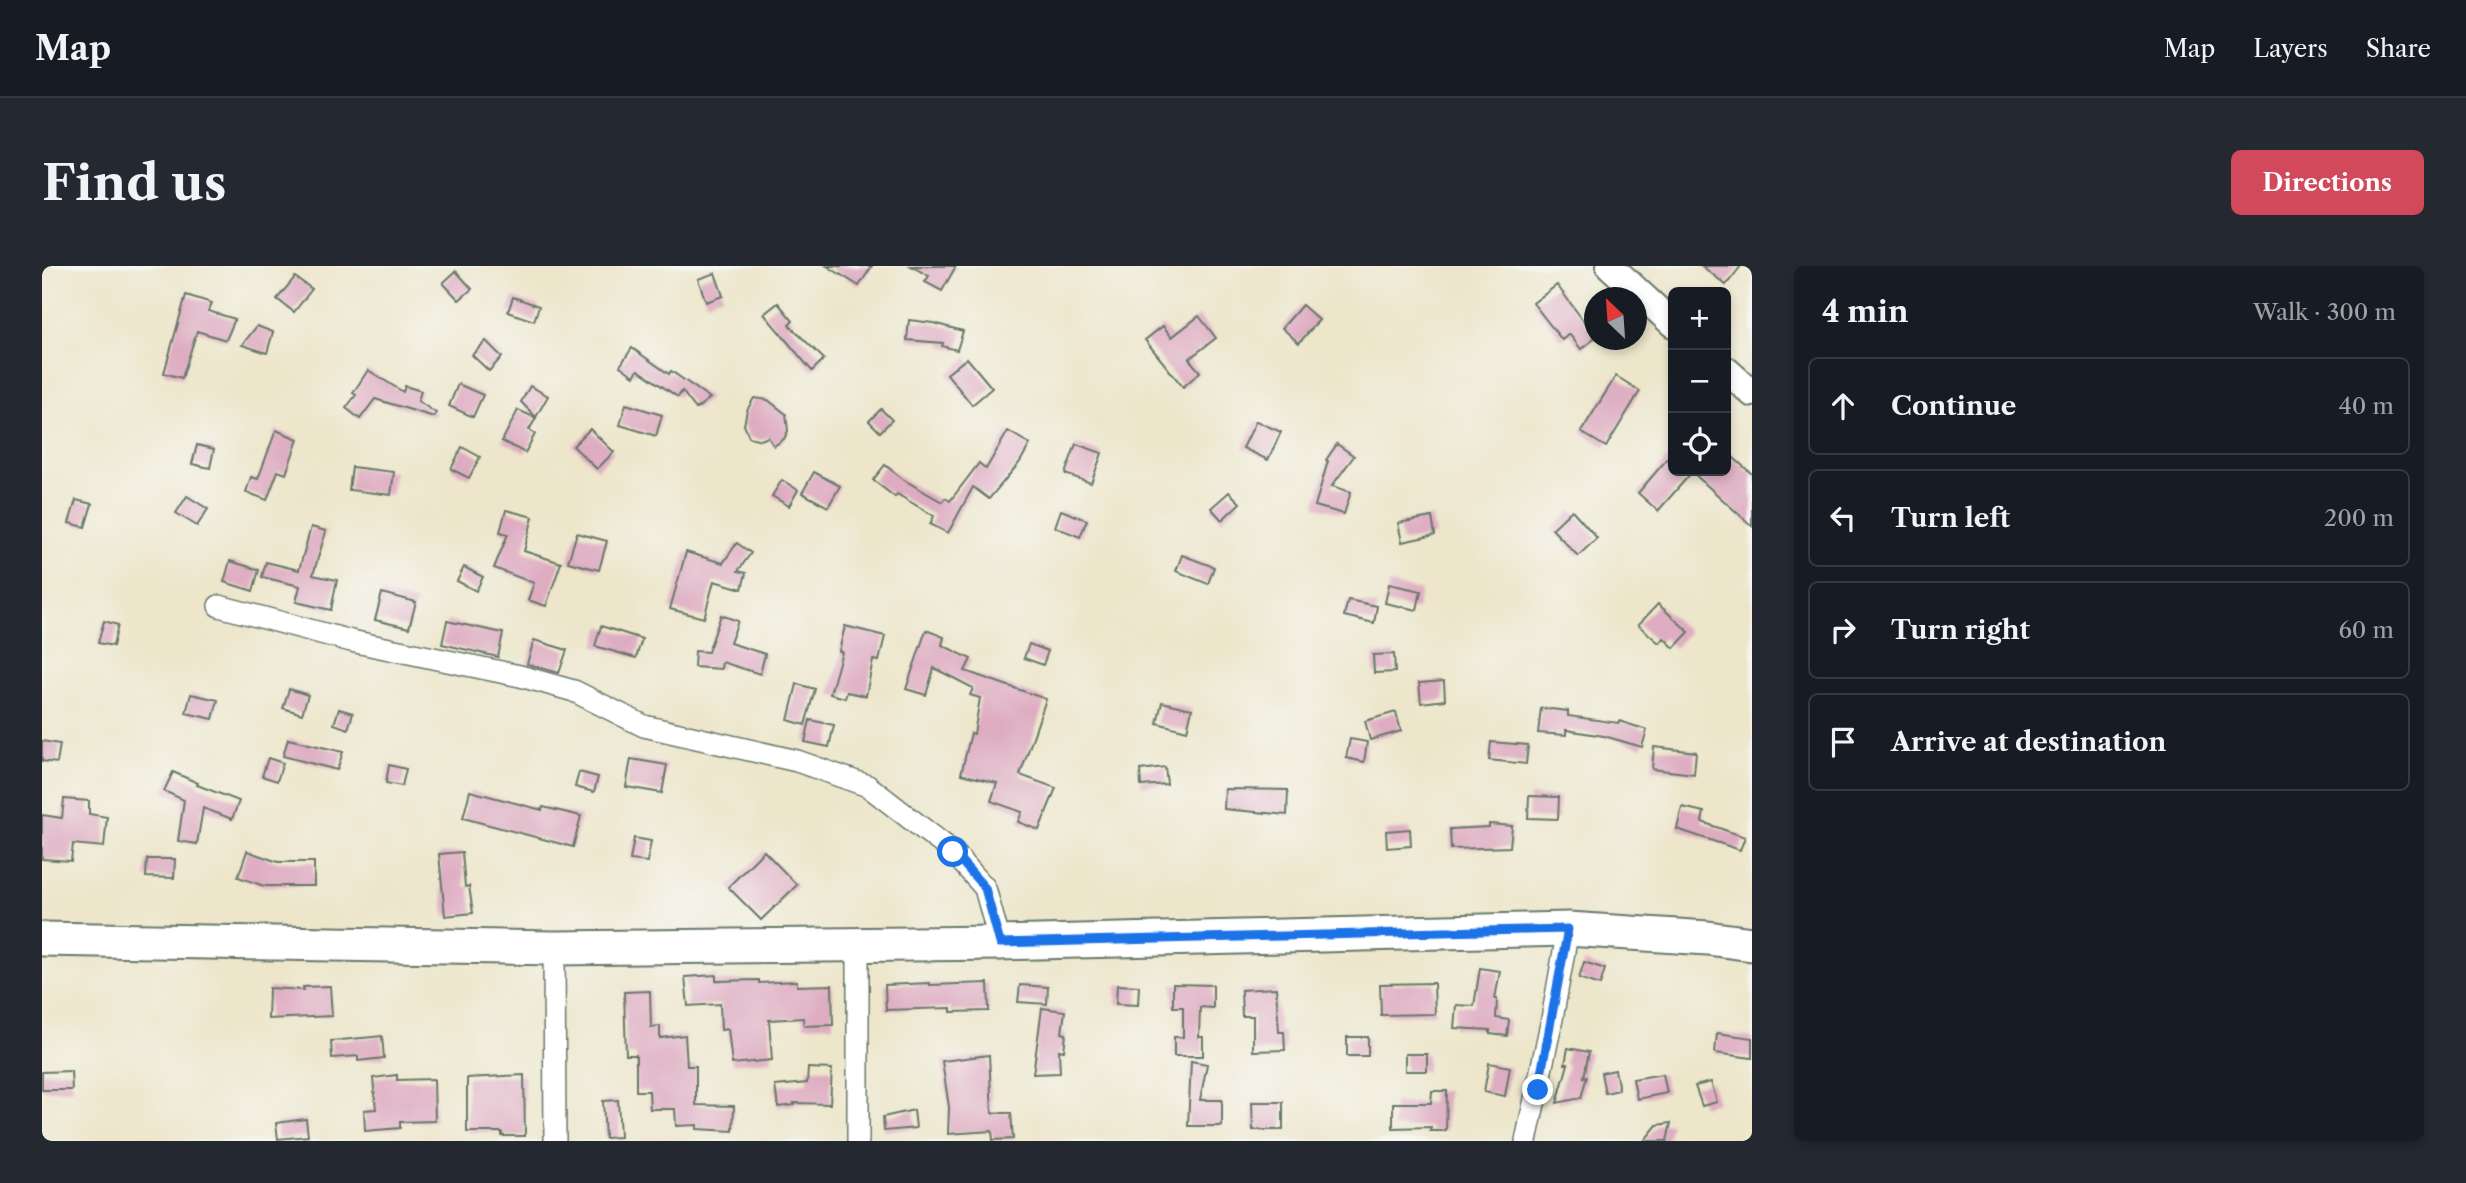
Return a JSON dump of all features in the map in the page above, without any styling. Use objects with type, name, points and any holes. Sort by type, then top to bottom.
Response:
[{"type":"main road","points":[[42,939],[554,948],[1000,943],[1568,929],[1708,938],[1752,944]]},
{"type":"street","points":[[1624,272],[1668,319]]},
{"type":"street","points":[[1731,374],[1752,393]]},
{"type":"street","points":[[219,606],[351,641],[520,676],[574,691],[644,726],[797,761],[868,786],[953,852],[985,888],[1000,943]]},
{"type":"street","points":[[1525,1141],[1568,929]]},
{"type":"street","points":[[858,945],[858,1141]]},
{"type":"street","points":[[554,948],[555,1141]]},
{"type":"building","points":[[827,266],[872,266],[859,286]]},
{"type":"building","points":[[911,266],[956,266],[942,291],[925,282],[929,276]]},
{"type":"building","points":[[1702,266],[1741,266],[1726,285]]},
{"type":"building","points":[[456,271],[472,289],[459,300],[443,283]]},
{"type":"building","points":[[715,273],[723,296],[706,302],[698,279]]},
{"type":"building","points":[[295,277],[312,289],[294,312],[277,299]]},
{"type":"building","points":[[1557,285],[1584,321],[1584,347],[1581,349],[1569,334],[1562,340],[1533,303]]},
{"type":"building","points":[[186,295],[212,303],[208,311],[235,319],[226,340],[197,331],[182,378],[164,373]]},
{"type":"building","points":[[513,297],[539,306],[534,321],[508,312]]},
{"type":"building","points":[[778,303],[793,321],[789,325],[824,359],[812,371],[764,314]]},
{"type":"building","points":[[1302,305],[1319,320],[1299,343],[1282,328]]},
{"type":"building","points":[[1199,316],[1216,338],[1189,359],[1200,372],[1183,387],[1145,340],[1163,326],[1172,337]]},
{"type":"building","points":[[909,320],[963,331],[957,350],[942,346],[943,343],[907,340]]},
{"type":"building","points":[[257,326],[273,332],[267,353],[242,345]]},
{"type":"building","points":[[486,341],[502,357],[489,371],[472,355]]},
{"type":"building","points":[[632,348],[710,398],[696,409],[682,391],[678,397],[638,370],[634,376],[620,366]]},
{"type":"building","points":[[967,358],[992,388],[972,405],[947,374]]},
{"type":"building","points":[[368,370],[403,392],[405,386],[421,391],[418,401],[436,413],[434,417],[375,399],[360,419],[346,408],[356,395],[353,393]]},
{"type":"building","points":[[1616,376],[1640,391],[1606,447],[1581,432]]},
{"type":"building","points":[[458,384],[483,395],[473,417],[449,406]]},
{"type":"building","points":[[530,386],[548,396],[536,417],[521,402]]},
{"type":"building","points":[[754,398],[768,400],[786,414],[788,431],[784,439],[774,446],[768,437],[761,440],[749,437],[744,425],[747,410]]},
{"type":"building","points":[[626,404],[662,415],[656,436],[620,425]]},
{"type":"building","points":[[881,409],[892,420],[880,432],[869,421]]},
{"type":"building","points":[[518,410],[536,418],[529,430],[535,434],[525,453],[502,441]]},
{"type":"building","points":[[1256,421],[1281,432],[1268,460],[1243,448]]},
{"type":"building","points":[[590,429],[614,452],[597,469],[573,446]]},
{"type":"building","points":[[276,430],[298,439],[286,474],[278,471],[267,500],[246,492],[251,477],[258,479]]},
{"type":"building","points":[[1008,431],[1030,444],[1020,462],[989,499],[973,487],[948,533],[930,524],[934,516],[897,494],[895,497],[873,480],[885,465],[904,480],[942,502],[945,498],[950,501],[979,463],[986,469]]},
{"type":"building","points":[[1076,444],[1102,453],[1091,483],[1065,474]]},
{"type":"building","points":[[1337,444],[1354,456],[1332,486],[1351,492],[1344,514],[1315,506],[1328,461],[1326,460]]},
{"type":"building","points":[[197,445],[214,449],[210,468],[192,464]]},
{"type":"building","points":[[462,447],[480,457],[469,478],[451,469]]},
{"type":"building","points":[[1731,455],[1752,474],[1752,526],[1696,476],[1731,476]]},
{"type":"building","points":[[1668,458],[1668,476],[1689,476],[1658,511],[1638,493]]},
{"type":"building","points":[[352,467],[394,472],[391,495],[349,490]]},
{"type":"building","points":[[814,472],[840,486],[828,507],[802,493]]},
{"type":"building","points":[[782,480],[798,490],[789,506],[772,496]]},
{"type":"building","points":[[1229,492],[1240,503],[1222,520],[1211,508]]},
{"type":"building","points":[[187,496],[208,509],[197,526],[176,513]]},
{"type":"building","points":[[76,500],[92,504],[85,527],[69,523]]},
{"type":"building","points":[[506,510],[533,517],[524,551],[561,563],[546,606],[528,600],[534,583],[494,568],[508,534],[500,532]]},
{"type":"building","points":[[1061,510],[1087,520],[1080,537],[1055,527]]},
{"type":"building","points":[[1572,510],[1597,538],[1578,556],[1552,529]]},
{"type":"building","points":[[1432,517],[1435,535],[1402,542],[1398,523]]},
{"type":"building","points":[[311,527],[326,531],[313,575],[337,580],[331,610],[296,602],[300,586],[262,577],[266,562],[299,570]]},
{"type":"building","points":[[577,533],[607,541],[599,570],[568,562]]},
{"type":"building","points":[[737,543],[751,553],[738,571],[746,573],[742,589],[714,581],[704,618],[670,609],[686,552],[723,563]]},
{"type":"building","points":[[1182,555],[1214,567],[1208,584],[1176,571]]},
{"type":"building","points":[[230,561],[259,570],[253,591],[224,582]]},
{"type":"building","points":[[464,567],[483,577],[476,591],[457,581]]},
{"type":"building","points":[[1389,584],[1421,591],[1417,610],[1385,603]]},
{"type":"building","points":[[382,593],[416,602],[409,628],[375,620]]},
{"type":"building","points":[[1348,600],[1377,606],[1374,623],[1344,616]]},
{"type":"building","points":[[1658,604],[1689,632],[1674,648],[1664,638],[1659,643],[1638,625]]},
{"type":"building","points":[[721,615],[738,621],[730,643],[765,654],[760,674],[722,662],[721,669],[694,667],[695,651],[708,652]]},
{"type":"building","points":[[104,621],[118,625],[113,646],[98,643]]},
{"type":"building","points":[[447,621],[503,633],[498,657],[442,644]]},
{"type":"building","points":[[601,626],[642,639],[636,658],[595,646]]},
{"type":"building","points":[[845,626],[885,636],[879,661],[873,660],[866,696],[847,692],[845,698],[830,694],[842,652],[839,651]]},
{"type":"building","points":[[926,630],[944,637],[942,645],[971,659],[965,671],[1046,699],[1020,775],[1056,788],[1039,830],[1018,822],[1022,812],[991,801],[997,783],[961,774],[971,733],[974,734],[980,698],[970,695],[973,688],[934,668],[926,695],[906,689]]},
{"type":"building","points":[[534,640],[567,650],[559,673],[527,664]]},
{"type":"building","points":[[1029,644],[1048,651],[1043,665],[1024,658]]},
{"type":"building","points":[[1394,654],[1395,672],[1374,673],[1373,655]]},
{"type":"building","points":[[1444,681],[1445,700],[1421,703],[1419,683]]},
{"type":"building","points":[[797,684],[815,689],[805,725],[788,720]]},
{"type":"building","points":[[289,689],[308,695],[302,714],[283,708]]},
{"type":"building","points":[[191,694],[218,700],[213,719],[186,713]]},
{"type":"building","points":[[1162,702],[1192,709],[1187,731],[1157,723]]},
{"type":"building","points":[[1541,708],[1568,711],[1568,716],[1619,721],[1647,730],[1642,747],[1604,736],[1566,730],[1566,735],[1538,733]]},
{"type":"building","points":[[339,709],[353,713],[348,729],[334,724]]},
{"type":"building","points":[[1396,712],[1401,731],[1370,740],[1365,721]]},
{"type":"building","points":[[810,720],[834,725],[829,747],[805,742]]},
{"type":"building","points":[[288,739],[343,752],[337,770],[283,756]]},
{"type":"building","points":[[1350,739],[1367,742],[1364,762],[1346,758]]},
{"type":"building","points":[[42,741],[60,744],[57,763],[42,761]]},
{"type":"building","points":[[1491,742],[1528,745],[1526,764],[1489,760]]},
{"type":"building","points":[[1654,747],[1696,752],[1694,774],[1652,769]]},
{"type":"building","points":[[268,758],[283,763],[277,781],[262,776]]},
{"type":"building","points":[[631,759],[667,765],[662,793],[626,787]]},
{"type":"building","points":[[389,765],[406,769],[402,786],[386,783]]},
{"type":"building","points":[[1165,767],[1167,784],[1141,786],[1140,770]]},
{"type":"building","points":[[173,772],[198,783],[197,785],[239,801],[232,819],[203,808],[197,844],[178,841],[184,800],[164,791]]},
{"type":"building","points":[[579,772],[598,777],[594,792],[575,787]]},
{"type":"building","points":[[1225,789],[1288,790],[1287,815],[1224,809]]},
{"type":"building","points":[[470,791],[542,810],[543,807],[581,816],[573,847],[463,818]]},
{"type":"building","points":[[1529,796],[1559,797],[1558,819],[1528,818]]},
{"type":"building","points":[[64,799],[89,801],[89,814],[107,817],[104,847],[73,844],[71,861],[42,859],[42,815],[62,818]]},
{"type":"building","points":[[1682,807],[1704,812],[1702,822],[1745,837],[1740,850],[1677,829]]},
{"type":"building","points":[[1489,824],[1512,826],[1510,847],[1451,849],[1450,829],[1489,827]]},
{"type":"building","points":[[1410,829],[1411,846],[1387,848],[1386,831]]},
{"type":"building","points":[[634,838],[651,841],[647,862],[630,860]]},
{"type":"building","points":[[247,851],[278,862],[314,862],[314,886],[264,886],[238,877]]},
{"type":"building","points":[[764,851],[797,885],[761,920],[728,887]]},
{"type":"building","points":[[462,852],[465,887],[469,886],[473,913],[445,916],[439,854]]},
{"type":"building","points":[[147,859],[175,859],[174,878],[146,877]]},
{"type":"building","points":[[1584,962],[1605,969],[1600,985],[1579,978]]},
{"type":"building","points":[[1480,968],[1500,971],[1495,999],[1496,1018],[1509,1020],[1507,1036],[1490,1034],[1490,1030],[1454,1028],[1456,1005],[1474,1006]]},
{"type":"building","points":[[716,975],[716,981],[797,981],[797,986],[832,985],[833,1025],[804,1026],[803,1018],[769,1020],[772,1060],[732,1064],[728,1029],[721,1030],[720,1004],[688,1006],[685,977]]},
{"type":"building","points":[[988,983],[989,1011],[951,1012],[951,1008],[886,1010],[885,985]]},
{"type":"building","points":[[1434,983],[1435,1014],[1381,1015],[1380,984]]},
{"type":"building","points":[[1173,984],[1213,985],[1213,1008],[1200,1007],[1199,1037],[1203,1037],[1203,1056],[1174,1056],[1174,1037],[1183,1037],[1183,1007],[1173,1007]]},
{"type":"building","points":[[1020,985],[1048,987],[1047,1004],[1018,1002]]},
{"type":"building","points":[[1117,985],[1139,986],[1138,1005],[1116,1004]]},
{"type":"building","points":[[330,986],[332,1016],[268,1019],[269,988],[304,990],[303,987]]},
{"type":"building","points":[[1276,988],[1279,1032],[1284,1032],[1285,1050],[1253,1051],[1253,1016],[1242,1016],[1241,990]]},
{"type":"building","points":[[650,991],[651,1027],[660,1026],[660,1038],[685,1035],[687,1066],[696,1066],[696,1105],[734,1106],[733,1131],[697,1129],[697,1125],[676,1126],[675,1109],[650,1109],[649,1091],[636,1091],[636,1055],[626,1055],[624,992]]},
{"type":"building","points":[[1042,1008],[1065,1011],[1062,1033],[1066,1034],[1064,1051],[1059,1050],[1060,1073],[1033,1074]]},
{"type":"building","points":[[1717,1033],[1752,1038],[1752,1058],[1715,1053]]},
{"type":"building","points":[[382,1036],[384,1058],[358,1061],[358,1056],[332,1058],[331,1041]]},
{"type":"building","points":[[1347,1037],[1368,1037],[1368,1056],[1347,1056]]},
{"type":"building","points":[[1568,1048],[1589,1052],[1584,1077],[1587,1076],[1581,1098],[1557,1103],[1568,1064],[1565,1064]]},
{"type":"building","points":[[1405,1054],[1427,1054],[1427,1071],[1405,1071]]},
{"type":"building","points":[[989,1055],[992,1113],[1011,1113],[1013,1139],[993,1140],[992,1131],[948,1134],[949,1107],[942,1061]]},
{"type":"building","points":[[1191,1061],[1207,1064],[1200,1100],[1222,1100],[1222,1126],[1188,1126]]},
{"type":"building","points":[[1489,1063],[1510,1067],[1505,1096],[1484,1092]]},
{"type":"building","points":[[808,1068],[832,1069],[830,1104],[794,1103],[795,1105],[778,1107],[775,1086],[807,1083]]},
{"type":"building","points":[[1615,1070],[1619,1090],[1605,1093],[1601,1073]]},
{"type":"building","points":[[71,1071],[72,1090],[42,1090],[42,1072]]},
{"type":"building","points":[[1663,1074],[1667,1093],[1637,1099],[1633,1079]]},
{"type":"building","points":[[397,1075],[397,1080],[434,1079],[435,1121],[400,1122],[400,1128],[365,1131],[364,1110],[376,1109],[373,1078]]},
{"type":"building","points":[[524,1075],[525,1136],[502,1136],[502,1132],[467,1132],[467,1078]]},
{"type":"building","points":[[1711,1082],[1717,1102],[1702,1106],[1695,1086]]},
{"type":"building","points":[[1432,1091],[1447,1091],[1446,1131],[1430,1131],[1431,1127],[1393,1128],[1393,1103],[1431,1103]]},
{"type":"building","points":[[618,1100],[620,1137],[605,1138],[603,1101]]},
{"type":"building","points":[[1252,1102],[1283,1102],[1283,1130],[1253,1130]]},
{"type":"building","points":[[914,1110],[916,1128],[884,1131],[883,1117]]},
{"type":"building","points":[[306,1119],[308,1136],[278,1139],[276,1123]]},
{"type":"building","points":[[1671,1123],[1667,1141],[1644,1141],[1657,1125]]},
{"type":"route","points":[[953,852],[985,888],[1000,943],[1568,929],[1538,1090]]}]
